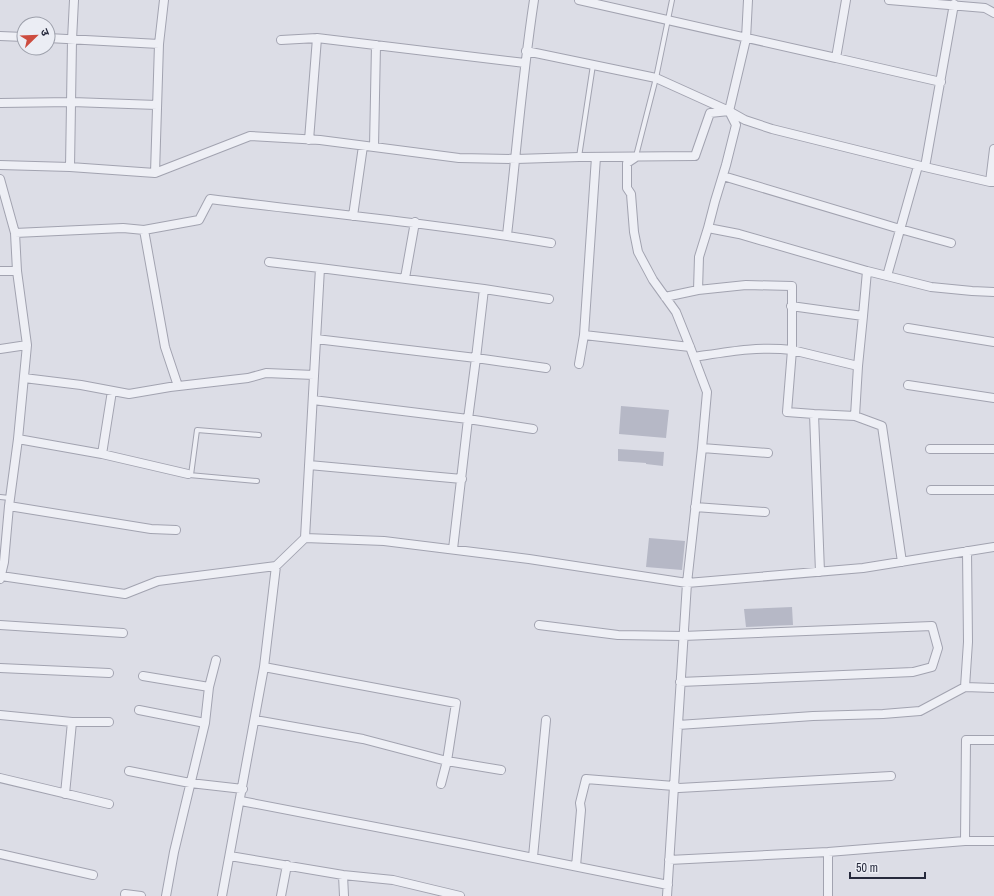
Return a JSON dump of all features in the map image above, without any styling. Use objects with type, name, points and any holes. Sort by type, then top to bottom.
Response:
[{"type":"street","points":[[70,167],[74,0]]},
{"type":"street","points":[[155,173],[159,44],[164,0]]},
{"type":"street","points":[[507,235],[526,51],[534,0]]},
{"type":"street","points":[[579,0],[940,82]]},
{"type":"street","points":[[698,290],[699,257],[723,176],[736,125],[730,111],[746,39],[748,0]]},
{"type":"street","points":[[836,58],[846,0]]},
{"type":"street","points":[[888,0],[954,4],[985,8],[994,13]]},
{"type":"street","points":[[888,276],[900,229],[921,167],[940,82],[954,4]]},
{"type":"street","points":[[0,36],[16,37]]},
{"type":"street","points":[[281,40],[317,38],[525,63]]},
{"type":"street","points":[[309,140],[317,38]]},
{"type":"street","points":[[56,39],[159,44]]},
{"type":"street","points":[[374,147],[376,45]]},
{"type":"street","points":[[526,51],[656,78],[730,111],[745,120],[772,129],[921,167],[992,182],[994,149]]},
{"type":"street","points":[[0,103],[72,102],[157,105]]},
{"type":"street","points":[[0,165],[70,167],[155,173],[250,136],[309,140],[459,158],[516,159],[695,156],[710,113],[730,111]]},
{"type":"street","points":[[353,216],[363,146]]},
{"type":"street","points":[[636,156],[627,163],[627,188],[631,194],[634,232],[638,252],[653,280],[676,312],[707,392],[687,583],[667,896]]},
{"type":"street","points":[[580,364],[584,335],[596,157]]},
{"type":"street","points":[[723,176],[951,243]]},
{"type":"street","points":[[0,179],[15,233],[17,271],[27,345],[4,562],[0,578],[125,594],[158,581],[276,566],[305,538],[320,268]]},
{"type":"street","points":[[15,233],[123,228],[144,230],[200,220],[210,199],[415,222],[551,243]]},
{"type":"street","points":[[405,278],[415,222]]},
{"type":"street","points":[[708,228],[739,234],[866,271],[931,287],[994,292]]},
{"type":"street","points":[[144,230],[165,347],[178,386]]},
{"type":"street","points":[[269,262],[405,278],[549,299]]},
{"type":"street","points":[[0,271],[17,271]]},
{"type":"street","points":[[855,416],[866,271]]},
{"type":"street","points":[[665,297],[698,290],[746,285],[792,286],[792,350],[787,412],[855,416],[882,426],[902,562]]},
{"type":"street","points":[[453,549],[484,289]]},
{"type":"street","points":[[791,306],[863,316]]},
{"type":"street","points":[[908,328],[994,342]]},
{"type":"street","points":[[584,335],[690,346]]},
{"type":"street","points":[[316,339],[546,368]]},
{"type":"street","points":[[0,349],[27,345]]},
{"type":"street","points":[[694,357],[753,348],[774,348],[792,350],[858,366]]},
{"type":"street","points":[[24,378],[81,384],[129,394],[178,386],[248,378],[266,373],[314,375]]},
{"type":"street","points":[[908,385],[994,398]]},
{"type":"street","points":[[102,454],[112,391]]},
{"type":"street","points":[[313,400],[468,419],[532,429]]},
{"type":"street","points":[[814,414],[820,572]]},
{"type":"street","points":[[18,439],[102,454],[190,475]]},
{"type":"street","points":[[702,448],[768,453]]},
{"type":"street","points":[[930,450],[994,449]]},
{"type":"street","points":[[309,465],[462,479]]},
{"type":"street","points":[[931,490],[994,490]]},
{"type":"street","points":[[10,502],[151,529],[176,530]]},
{"type":"street","points":[[696,507],[765,512]]},
{"type":"street","points":[[305,538],[384,541],[453,549],[529,558],[687,583],[863,568],[994,547]]},
{"type":"street","points":[[965,687],[968,642],[967,551]]},
{"type":"street","points":[[222,896],[243,789],[264,666],[276,566]]},
{"type":"street","points":[[539,624],[618,635],[683,636],[932,626],[938,648],[932,667],[912,672],[680,682]]},
{"type":"street","points":[[0,625],[123,633]]},
{"type":"street","points":[[166,896],[174,852],[205,723],[209,687],[216,660]]},
{"type":"street","points":[[264,666],[456,703],[447,761],[441,784]]},
{"type":"street","points":[[0,668],[109,673]]},
{"type":"street","points":[[143,676],[209,687]]},
{"type":"street","points":[[678,725],[920,711],[965,687],[994,688]]},
{"type":"street","points":[[139,710],[205,723]]},
{"type":"street","points":[[0,715],[72,722],[110,722]]},
{"type":"street","points":[[255,720],[363,739],[447,761],[501,770]]},
{"type":"street","points":[[533,857],[546,720]]},
{"type":"street","points":[[65,794],[72,722]]},
{"type":"street","points":[[965,841],[966,740],[994,740]]},
{"type":"street","points":[[129,771],[190,783],[243,789]]},
{"type":"street","points":[[576,866],[581,810],[580,803],[586,779],[674,786],[680,788],[891,776]]},
{"type":"street","points":[[0,778],[109,804]]},
{"type":"street","points":[[240,801],[533,857],[668,885]]},
{"type":"street","points":[[669,860],[828,852],[965,841],[994,841]]},
{"type":"street","points":[[828,852],[828,896]]},
{"type":"street","points":[[0,854],[93,875]]},
{"type":"street","points":[[230,856],[343,875],[393,880],[460,896]]},
{"type":"street","points":[[281,896],[287,865]]},
{"type":"street","points":[[343,875],[344,896]]},
{"type":"street","points":[[125,894],[141,896]]},
{"type":"lane","points":[[636,156],[656,78],[672,0]]},
{"type":"lane","points":[[579,157],[593,65]]},
{"type":"lane","points":[[257,481],[190,475],[197,430],[258,435]]},
{"type":"lane","points":[[0,497],[10,502]]},
{"type":"building","points":[[621,406],[669,410],[666,438],[619,434]]},
{"type":"building","points":[[618,449],[664,452],[663,466],[618,461]]},
{"type":"building","points":[[649,538],[685,541],[682,570],[646,567]]},
{"type":"building","points":[[792,607],[793,625],[746,627],[744,609]]}]
